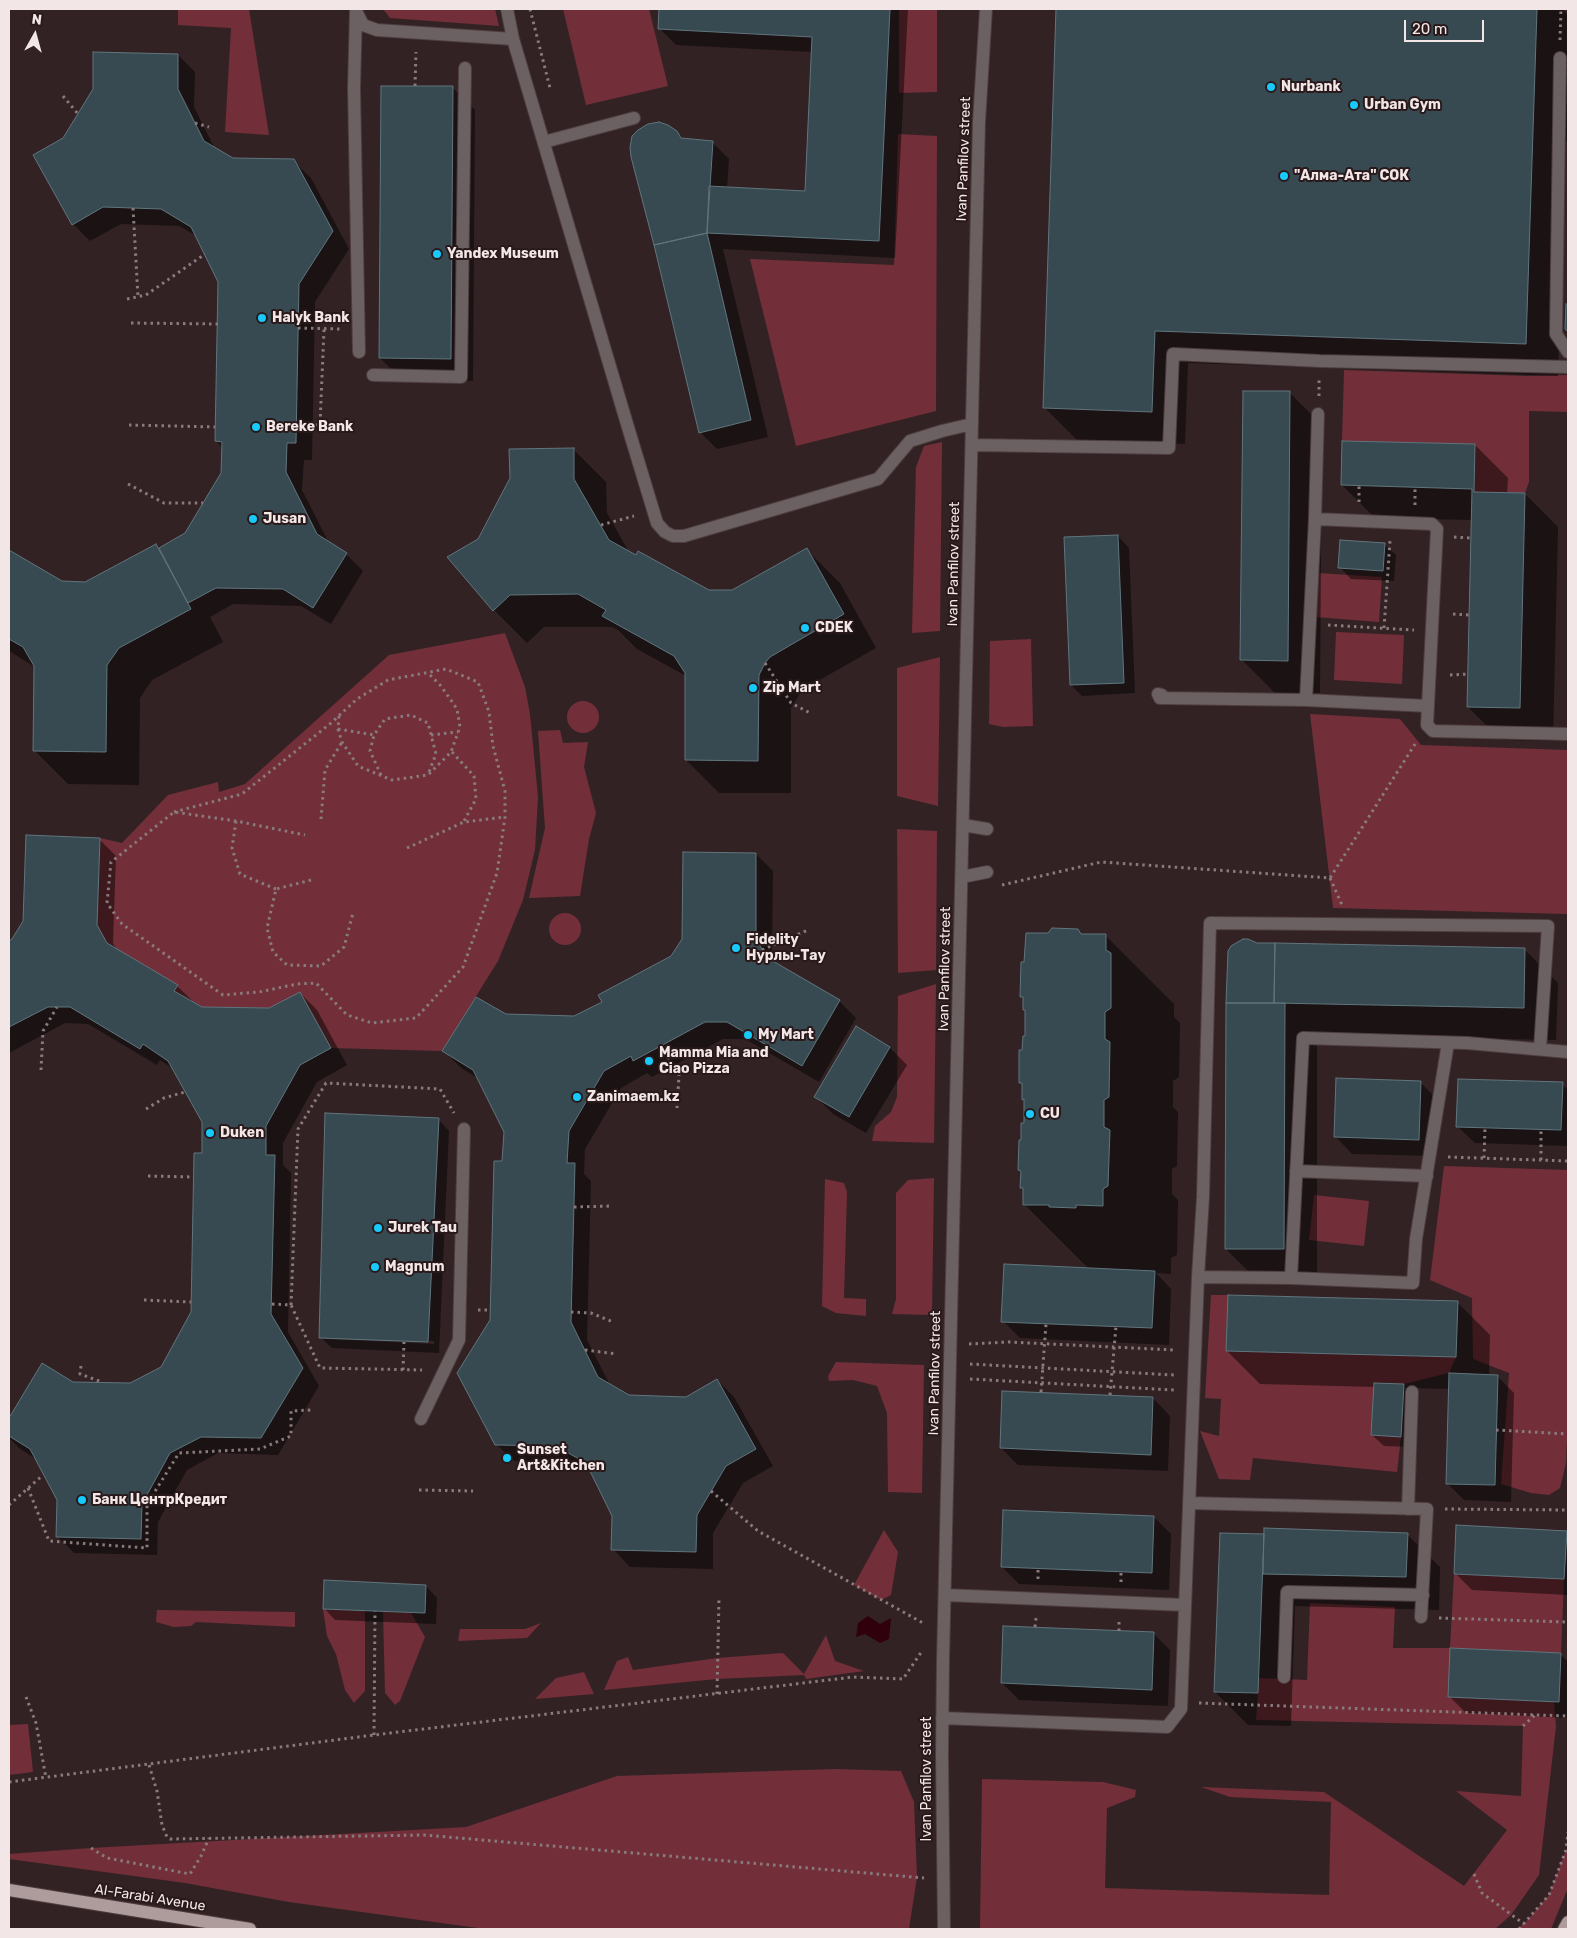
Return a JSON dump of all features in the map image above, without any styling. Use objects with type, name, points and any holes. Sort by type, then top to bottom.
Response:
[{"type":"main road","name":"Al-Farabi Avenue","points":[[9,1890],[250,1929]]},
{"type":"main road","points":[[1564,1929],[1568,1922]]},
{"type":"street","points":[[356,9],[363,25],[377,30],[513,39]]},
{"type":"street","points":[[356,9],[354,88],[359,352]]},
{"type":"street","points":[[507,9],[513,39],[657,523],[664,532],[674,536],[685,535],[878,479],[910,441],[972,424]]},
{"type":"street","name":"Ivan Panfilov street","points":[[944,1929],[942,1718],[979,122],[986,9]]},
{"type":"street","points":[[1560,58],[1556,334],[1568,352]]},
{"type":"street","points":[[373,375],[461,377],[465,68]]},
{"type":"street","points":[[544,142],[634,118]]},
{"type":"street","points":[[972,445],[1169,448],[1173,354],[1320,361],[1568,367]]},
{"type":"street","points":[[1306,700],[1318,414]]},
{"type":"street","points":[[1315,519],[1432,524],[1437,529],[1426,725],[1433,731],[1568,734]]},
{"type":"street","points":[[1162,695],[1158,694],[1160,698],[1306,700],[1428,706]]},
{"type":"street","points":[[963,825],[988,828]]},
{"type":"street","points":[[962,877],[987,872]]},
{"type":"street","points":[[942,1718],[1167,1727],[1181,1709],[1198,1277],[1203,1196],[1210,923],[1548,926],[1540,1049]]},
{"type":"street","points":[[1291,1278],[1302,1038],[1448,1042],[1568,1052]]},
{"type":"street","points":[[1198,1277],[1291,1278],[1413,1283],[1416,1239],[1448,1042]]},
{"type":"street","points":[[421,1419],[459,1340],[464,1129]]},
{"type":"street","points":[[1296,1171],[1427,1176]]},
{"type":"street","points":[[1408,1509],[1412,1392]]},
{"type":"street","points":[[1189,1504],[1427,1509],[1421,1617]]},
{"type":"street","points":[[1284,1677],[1287,1592],[1423,1595]]},
{"type":"street","points":[[945,1595],[1185,1605]]},
{"type":"street","points":[[9,1884],[46,1896]]},
{"type":"path","points":[[1560,58],[1561,9]]},
{"type":"path","points":[[415,86],[416,33]]},
{"type":"path","points":[[63,96],[78,114]]},
{"type":"path","points":[[195,123],[209,127]]},
{"type":"path","points":[[133,208],[138,297]]},
{"type":"path","points":[[127,300],[146,295],[205,254]]},
{"type":"path","points":[[131,323],[218,324]]},
{"type":"path","points":[[298,328],[359,330]]},
{"type":"path","points":[[296,425],[320,425],[324,328]]},
{"type":"path","points":[[1318,414],[1320,361]]},
{"type":"path","points":[[129,425],[215,427]]},
{"type":"path","points":[[128,484],[164,503],[203,503]]},
{"type":"path","points":[[601,525],[654,511]]},
{"type":"path","points":[[1384,628],[1392,522]]},
{"type":"path","points":[[1310,624],[1432,631]]},
{"type":"path","points":[[766,663],[790,703],[812,714]]},
{"type":"path","points":[[446,669],[478,682],[489,712],[493,746],[505,791],[505,817],[498,873],[463,967],[416,1018],[372,1023],[347,1015],[316,983],[298,984],[259,992],[223,995],[122,924],[107,903],[111,862],[174,812],[242,794],[339,716],[357,699],[388,680],[429,673],[446,669]]},
{"type":"path","points":[[339,716],[338,729],[342,742],[358,766],[392,780],[428,775],[452,752],[460,727],[457,709],[429,673]]},
{"type":"path","points":[[381,775],[370,750],[374,735],[385,718],[411,714],[428,723],[436,754],[428,775]]},
{"type":"path","points":[[1330,878],[1426,725]]},
{"type":"path","points":[[338,729],[374,735]]},
{"type":"path","points":[[431,735],[458,732]]},
{"type":"path","points":[[321,819],[325,770],[342,742]]},
{"type":"path","points":[[452,752],[474,776],[476,799],[464,822]]},
{"type":"path","points":[[174,812],[236,821],[305,835]]},
{"type":"path","points":[[407,848],[464,822],[505,817]]},
{"type":"path","points":[[236,821],[232,848],[240,874],[276,889],[311,880]]},
{"type":"path","points":[[996,886],[1101,862],[1330,878]]},
{"type":"path","points":[[1330,878],[1352,924]]},
{"type":"path","points":[[276,889],[267,928],[273,952],[287,965],[321,966],[344,946],[353,913]]},
{"type":"path","points":[[762,950],[808,930]]},
{"type":"path","points":[[41,1070],[43,1030],[57,1007]]},
{"type":"path","points":[[661,1046],[679,1075],[677,1108]]},
{"type":"path","points":[[425,1370],[320,1368],[291,1305],[298,1130],[326,1083],[440,1089],[464,1129]]},
{"type":"path","points":[[146,1108],[164,1098],[185,1092]]},
{"type":"path","points":[[1484,1158],[1485,1128]]},
{"type":"path","points":[[1540,1160],[1541,1130]]},
{"type":"path","points":[[1430,1156],[1568,1161]]},
{"type":"path","points":[[148,1176],[194,1177]]},
{"type":"path","points":[[574,1207],[612,1206]]},
{"type":"path","points":[[144,1300],[191,1302]]},
{"type":"path","points":[[272,1304],[291,1305]]},
{"type":"path","points":[[571,1312],[591,1313],[613,1322]]},
{"type":"path","points":[[1042,1392],[1046,1324]]},
{"type":"path","points":[[1110,1396],[1116,1326]]},
{"type":"path","points":[[403,1370],[404,1342]]},
{"type":"path","points":[[951,1343],[1044,1344],[1195,1351]]},
{"type":"path","points":[[585,1350],[617,1354]]},
{"type":"path","points":[[970,1364],[1194,1376]]},
{"type":"path","points":[[80,1366],[80,1374],[102,1382]]},
{"type":"path","points":[[970,1379],[1194,1392]]},
{"type":"path","points":[[28,1488],[49,1540],[147,1548],[147,1504],[179,1453],[260,1450],[291,1436],[291,1410],[312,1410]]},
{"type":"path","points":[[1496,1430],[1568,1434]]},
{"type":"path","points":[[9,1504],[43,1475]]},
{"type":"path","points":[[419,1490],[473,1491]]},
{"type":"path","points":[[711,1491],[758,1531],[923,1623],[922,1633]]},
{"type":"path","points":[[1427,1509],[1568,1510]]},
{"type":"path","points":[[717,1694],[719,1598]]},
{"type":"path","points":[[374,1735],[375,1611]]},
{"type":"path","points":[[1421,1617],[1568,1622]]},
{"type":"path","points":[[9,1782],[374,1735],[853,1678],[903,1679],[922,1652],[922,1642]]},
{"type":"path","points":[[26,1697],[36,1724],[46,1778]]},
{"type":"path","points":[[1181,1706],[1200,1702],[1568,1716]]},
{"type":"path","points":[[1523,1726],[1535,1715]]},
{"type":"path","points":[[149,1764],[157,1791],[162,1825],[167,1837],[424,1835],[943,1880]]},
{"type":"path","points":[[1520,1929],[1549,1895],[1566,1850],[1568,1832]]},
{"type":"path","points":[[91,1848],[107,1858],[190,1874],[202,1856],[209,1838]]},
{"type":"path","points":[[1474,1874],[1482,1893],[1524,1924]]},
{"type":"shaded area","points":[[178,9],[249,9],[269,135],[225,132],[231,28],[178,25]]},
{"type":"shaded area","points":[[383,9],[495,9],[499,26],[390,18]]},
{"type":"shaded area","points":[[563,9],[649,9],[668,86],[586,105]]},
{"type":"shaded area","points":[[899,9],[937,9],[937,92],[899,93]]},
{"type":"shaded area","points":[[898,134],[937,136],[936,411],[796,446],[750,259],[894,265]]},
{"type":"shaded area","points":[[1344,370],[1528,376],[1568,375],[1568,412],[1529,411],[1529,482],[1525,493],[1474,492],[1475,444],[1342,441]]},
{"type":"shaded area","points":[[942,442],[940,631],[912,633],[916,467],[924,446]]},
{"type":"shaded area","points":[[1318,573],[1382,577],[1379,622],[1315,617]]},
{"type":"shaded area","points":[[1336,632],[1404,635],[1402,684],[1334,680]]},
{"type":"shaded area","points":[[505,633],[525,687],[530,714],[538,797],[535,850],[523,900],[498,961],[442,1051],[331,1048],[300,992],[269,1008],[202,1007],[174,991],[178,985],[107,943],[97,925],[100,838],[122,843],[168,795],[218,782],[219,792],[245,784],[389,655]]},
{"type":"shaded area","points":[[1031,639],[1033,726],[1003,727],[989,724],[990,641]]},
{"type":"shaded area","points":[[940,657],[938,806],[897,796],[897,668]]},
{"type":"shaded area","points":[[583,701],[594,706],[599,717],[594,728],[583,733],[572,728],[567,717],[572,706]]},
{"type":"shaded area","points":[[1310,714],[1400,719],[1421,745],[1568,750],[1568,914],[1333,908]]},
{"type":"shaded area","points":[[560,730],[563,743],[588,742],[584,767],[596,813],[589,839],[580,896],[529,898],[545,828],[538,731]]},
{"type":"shaded area","points":[[897,829],[937,831],[936,970],[898,973]]},
{"type":"shaded area","points":[[565,913],[576,918],[581,929],[576,940],[565,945],[554,940],[549,929],[554,918]]},
{"type":"shaded area","points":[[936,984],[934,1143],[872,1141],[875,1126],[891,1112],[897,1097],[898,996]]},
{"type":"shaded area","points":[[1444,1166],[1568,1170],[1568,1415],[1566,1463],[1560,1488],[1549,1495],[1531,1493],[1501,1484],[1509,1373],[1473,1359],[1472,1298],[1430,1280]]},
{"type":"shaded area","points":[[934,1178],[932,1315],[892,1314],[896,1299],[896,1193],[908,1180]]},
{"type":"shaded area","points":[[825,1179],[844,1183],[847,1192],[844,1298],[866,1299],[866,1316],[836,1313],[822,1306]]},
{"type":"shaded area","points":[[1314,1195],[1369,1201],[1364,1246],[1309,1240]]},
{"type":"shaded area","points":[[1211,1295],[1228,1295],[1226,1351],[1456,1357],[1449,1373],[1404,1384],[1371,1435],[1401,1437],[1397,1472],[1253,1458],[1250,1480],[1219,1479],[1200,1431],[1219,1436],[1221,1399],[1205,1398]]},
{"type":"shaded area","points":[[836,1362],[924,1365],[922,1493],[888,1492],[887,1413],[877,1386],[853,1380],[829,1381],[828,1376]]},
{"type":"shaded area","points":[[884,1530],[898,1552],[891,1595],[881,1600],[854,1585]]},
{"type":"shaded area","points":[[1454,1574],[1564,1579],[1561,1653],[1451,1648],[1448,1697],[1554,1702],[1556,1726],[1539,1875],[1511,1915],[1495,1929],[980,1929],[982,1779],[1103,1782],[1136,1790],[1135,1797],[1107,1808],[1105,1888],[1329,1895],[1331,1802],[1230,1797],[1201,1787],[1324,1792],[1464,1886],[1507,1830],[1456,1791],[1521,1796],[1523,1726],[1256,1720],[1259,1678],[1307,1680],[1310,1603],[1395,1607],[1393,1648],[1450,1648]]},
{"type":"shaded area","points":[[323,1609],[365,1611],[365,1691],[354,1703],[345,1690],[336,1654],[327,1636]]},
{"type":"shaded area","points":[[157,1610],[295,1612],[295,1627],[196,1622],[191,1626],[174,1627],[156,1622]]},
{"type":"shaded area","points":[[383,1611],[411,1613],[425,1637],[400,1701],[395,1705],[385,1693]]},
{"type":"shaded area","points":[[868,1616],[880,1624],[891,1618],[889,1639],[880,1643],[865,1634],[856,1637],[858,1623]]},
{"type":"shaded area","points":[[541,1623],[527,1638],[458,1641],[460,1629],[525,1629]]},
{"type":"shaded area","points":[[826,1635],[835,1661],[864,1671],[806,1679],[804,1675],[717,1679],[604,1690],[617,1661],[628,1657],[633,1670],[717,1658],[783,1653],[804,1674]]},
{"type":"shaded area","points":[[584,1672],[594,1694],[535,1699],[556,1678]]},
{"type":"shaded area","points":[[28,1724],[33,1772],[9,1775],[9,1725]]},
{"type":"shaded area","points":[[835,1769],[901,1771],[914,1802],[917,1877],[909,1929],[485,1929],[289,1902],[185,1883],[9,1859],[9,1854],[91,1848],[466,1827],[617,1776]]},
{"type":"shaded area","points":[[1566,1850],[1568,1850],[1568,1888],[1551,1929],[1516,1929],[1524,1924],[1549,1895]]},
{"type":"building","points":[[659,9],[890,9],[879,241],[707,233],[709,186],[805,191],[812,37],[658,29]]},
{"type":"building","points":[[1056,9],[1537,9],[1526,344],[1155,331],[1152,412],[1043,408]]},
{"type":"building","points":[[93,52],[178,54],[178,89],[204,141],[233,158],[294,159],[333,231],[299,284],[296,443],[287,443],[286,472],[317,534],[347,553],[313,608],[283,589],[216,588],[188,603],[159,548],[185,533],[221,473],[222,442],[215,441],[218,282],[191,227],[161,209],[103,207],[72,225],[33,155],[63,138],[93,89]]},
{"type":"building","points":[[381,86],[453,86],[451,359],[379,358]]},
{"type":"building","points":[[659,122],[677,131],[681,138],[713,141],[707,233],[654,245],[630,147],[632,136],[638,130],[648,124]]},
{"type":"building","points":[[707,233],[751,420],[699,433],[654,245]]},
{"type":"building","points":[[1566,304],[1568,305],[1568,332],[1565,329]]},
{"type":"building","points":[[1243,391],[1290,391],[1288,661],[1240,660]]},
{"type":"building","points":[[1342,441],[1475,444],[1474,492],[1525,493],[1520,708],[1467,707],[1472,489],[1341,485]]},
{"type":"building","points":[[574,448],[574,479],[609,540],[636,555],[638,551],[709,590],[732,590],[807,548],[844,614],[770,657],[765,663],[759,675],[758,761],[685,760],[685,673],[674,656],[602,616],[606,610],[578,594],[510,595],[493,611],[447,557],[478,539],[510,478],[509,449]]},
{"type":"building","points":[[1118,535],[1124,683],[1070,685],[1064,537]]},
{"type":"building","points":[[1340,540],[1385,543],[1383,571],[1338,568]]},
{"type":"building","points":[[156,544],[191,609],[119,648],[107,665],[106,752],[33,751],[34,666],[23,647],[9,639],[9,550],[62,581],[85,582]]},
{"type":"building","points":[[26,835],[100,838],[97,925],[107,943],[178,985],[174,991],[202,1007],[269,1008],[300,992],[331,1048],[300,1065],[266,1126],[266,1155],[275,1155],[271,1314],[303,1368],[261,1438],[201,1437],[170,1453],[142,1504],[141,1539],[56,1537],[57,1500],[30,1449],[9,1436],[9,1418],[42,1363],[73,1382],[130,1383],[161,1367],[191,1312],[194,1153],[202,1153],[202,1122],[168,1061],[143,1044],[140,1049],[70,1007],[48,1007],[9,1027],[9,941],[23,921]]},
{"type":"building","points":[[683,852],[756,853],[756,938],[766,957],[840,1000],[802,1066],[727,1022],[705,1022],[633,1061],[631,1056],[604,1071],[569,1131],[567,1163],[575,1163],[571,1322],[598,1377],[629,1395],[686,1397],[717,1379],[756,1449],[726,1466],[697,1515],[696,1552],[611,1550],[612,1516],[586,1463],[556,1446],[495,1445],[457,1373],[490,1320],[494,1161],[502,1161],[504,1132],[473,1070],[442,1051],[476,997],[506,1014],[574,1016],[602,1002],[598,995],[671,956],[682,939]]},
{"type":"building","points":[[1052,928],[1078,929],[1081,934],[1106,934],[1106,950],[1111,953],[1111,1008],[1105,1012],[1105,1039],[1110,1042],[1109,1097],[1104,1100],[1104,1127],[1110,1130],[1108,1186],[1103,1189],[1103,1206],[1076,1205],[1076,1208],[1023,1205],[1023,1188],[1020,1188],[1021,1171],[1018,1170],[1021,1123],[1024,1123],[1022,1083],[1019,1083],[1019,1050],[1022,1050],[1023,1036],[1025,1036],[1025,1010],[1023,1010],[1023,997],[1020,997],[1021,962],[1024,962],[1026,933],[1048,933]]},
{"type":"building","points":[[1243,939],[1257,943],[1275,943],[1274,1003],[1226,1003],[1228,951],[1231,946]]},
{"type":"building","points":[[1275,943],[1525,948],[1524,1008],[1274,1003]]},
{"type":"building","points":[[1226,1003],[1285,1003],[1284,1249],[1225,1249]]},
{"type":"building","points":[[856,1026],[890,1047],[849,1117],[814,1097]]},
{"type":"building","points":[[1336,1078],[1421,1081],[1419,1140],[1334,1137]]},
{"type":"building","points":[[1458,1079],[1563,1082],[1561,1130],[1456,1127]]},
{"type":"building","name":"Jurek Tau","points":[[325,1113],[439,1118],[428,1342],[319,1338]]},
{"type":"building","points":[[1004,1264],[1155,1271],[1152,1328],[1001,1322]]},
{"type":"building","points":[[1228,1295],[1458,1301],[1456,1357],[1226,1351]]},
{"type":"building","points":[[1449,1373],[1498,1375],[1495,1485],[1446,1484]]},
{"type":"building","points":[[1374,1383],[1404,1384],[1401,1437],[1371,1435]]},
{"type":"building","points":[[1002,1391],[1153,1397],[1151,1455],[1000,1448]]},
{"type":"building","points":[[1003,1510],[1154,1516],[1152,1573],[1001,1567]]},
{"type":"building","points":[[1456,1525],[1567,1531],[1564,1579],[1454,1574]]},
{"type":"building","points":[[1264,1528],[1408,1533],[1406,1577],[1263,1574]]},
{"type":"building","points":[[1220,1533],[1264,1534],[1258,1693],[1214,1692]]},
{"type":"building","points":[[324,1580],[426,1585],[425,1613],[323,1609]]},
{"type":"building","points":[[1003,1626],[1154,1632],[1152,1690],[1001,1683]]},
{"type":"building","points":[[1450,1648],[1561,1653],[1559,1702],[1448,1697]]},
{"type":"place","name":"Nurbank","points":[[1271,87]]},
{"type":"place","name":"Urban Gym","points":[[1354,105]]},
{"type":"place","name":"\"Алма-Ата\" СОК","points":[[1284,176]]},
{"type":"place","name":"Yandex Museum","points":[[437,254]]},
{"type":"place","name":"Halyk Bank","points":[[262,318]]},
{"type":"place","name":"Bereke Bank","points":[[256,427]]},
{"type":"place","name":"Jusan","points":[[253,519]]},
{"type":"place","name":"CDEK","points":[[805,628]]},
{"type":"place","name":"Zip Mart","points":[[753,688]]},
{"type":"place","name":"Fidelity Нурлы-Тау","points":[[736,948]]},
{"type":"place","name":"My Mart","points":[[748,1035]]},
{"type":"place","name":"Mamma Mia and Ciao Pizza","points":[[649,1061]]},
{"type":"place","name":"Zanimaem.kz","points":[[577,1097]]},
{"type":"place","name":"CU","points":[[1030,1114]]},
{"type":"place","name":"Duken","points":[[210,1133]]},
{"type":"place","name":"Jurek Tau","points":[[378,1228]]},
{"type":"place","name":"Magnum","points":[[375,1267]]},
{"type":"place","name":"Sunset Art&Kitchen","points":[[507,1458]]},
{"type":"place","name":"Банк ЦентрКредит","points":[[82,1500]]}]
